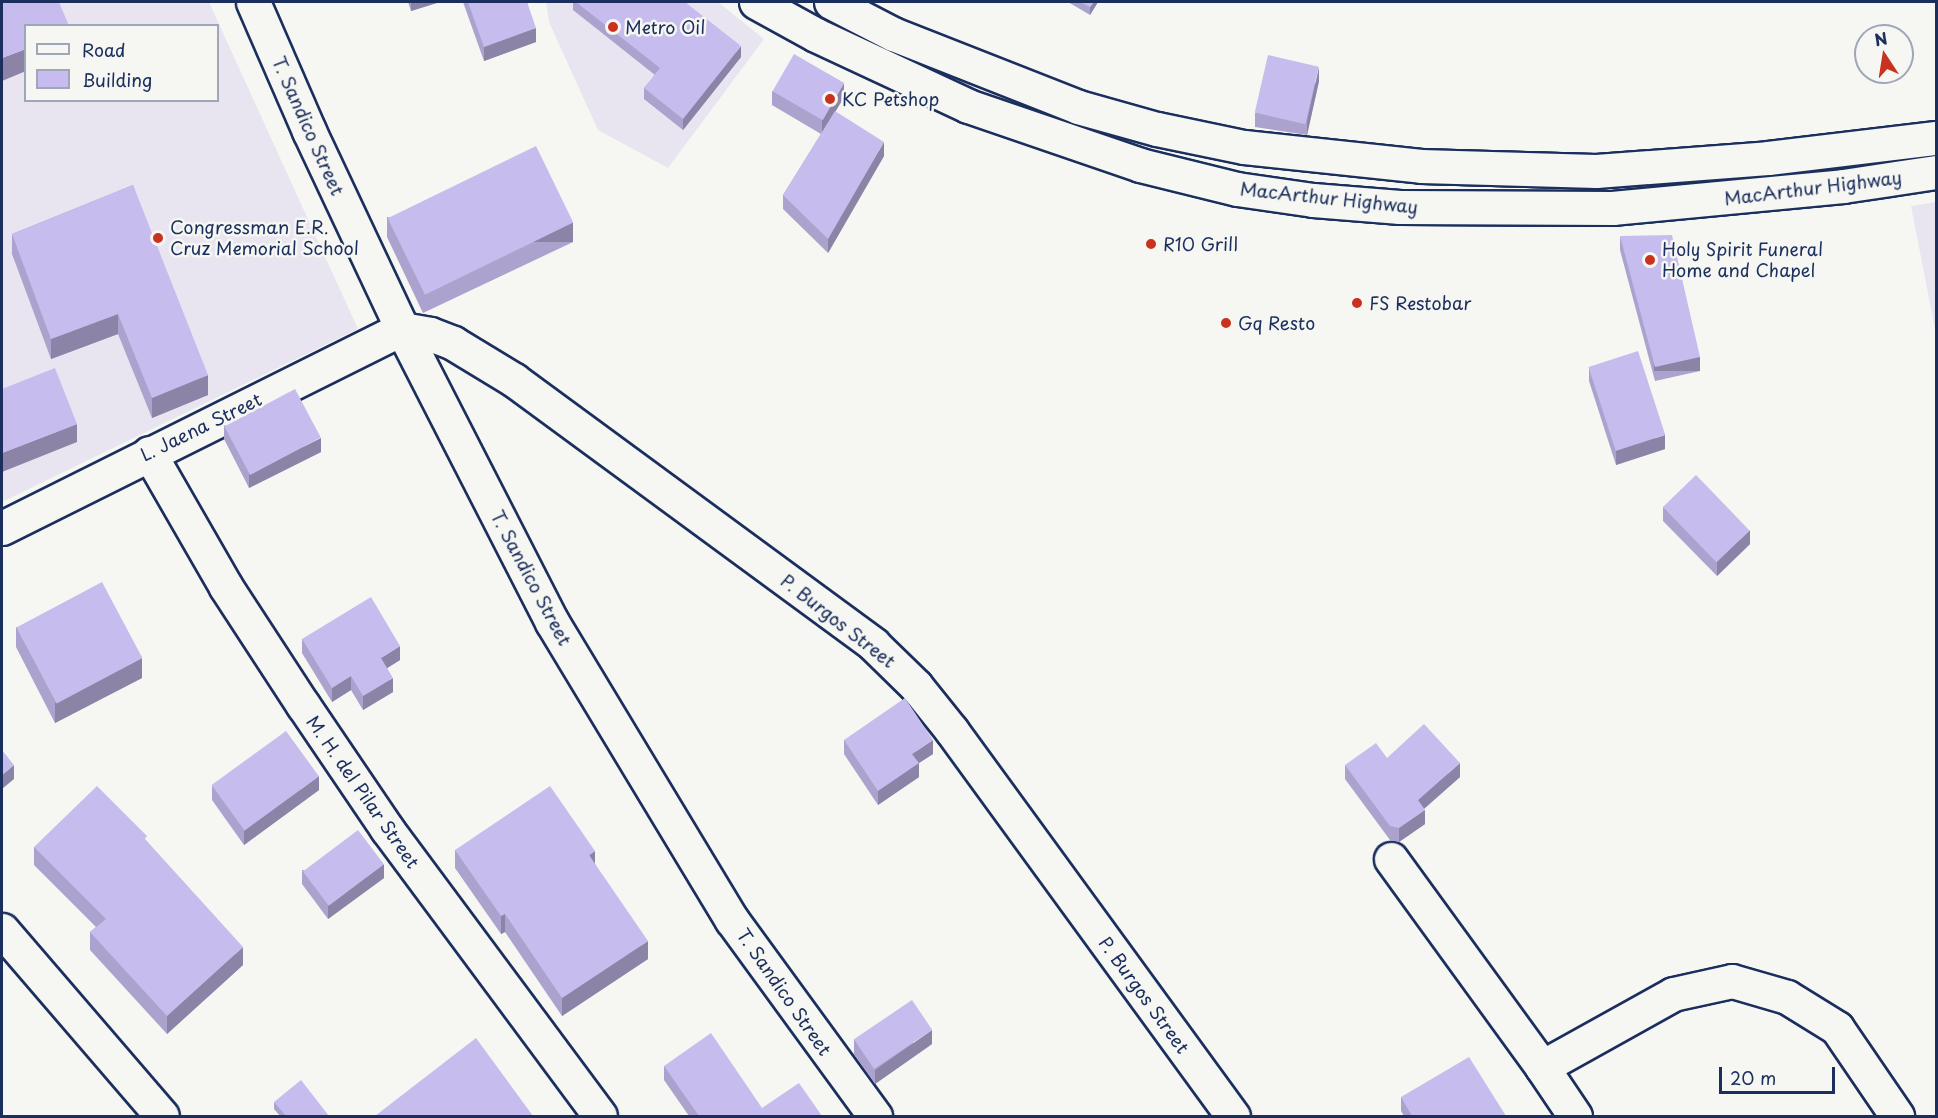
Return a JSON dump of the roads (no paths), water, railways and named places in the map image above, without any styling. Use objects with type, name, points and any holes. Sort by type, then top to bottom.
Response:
[{"type":"main road","name":"T. Sandico Street","points":[[253,2],[309,131],[402,329],[557,632],[732,920],[875,1116]]},
{"type":"main road","name":"MacArthur Highway","points":[[756,2],[826,40],[968,106],[1140,165],[1237,189],[1312,200],[1400,207],[1612,208],[1843,186],[1936,172]]},
{"type":"main road","name":"MacArthur Highway","points":[[831,2],[893,34],[1078,107],[1157,129],[1244,147],[1421,166],[1596,171],[1768,158],[1936,138]]},
{"type":"main road","name":"L. Jaena Street","points":[[2,528],[402,329]]},
{"type":"main road","name":"P. Burgos Street","points":[[402,329],[430,334],[453,343],[514,380],[873,644],[916,686],[952,731],[1233,1116]]},
{"type":"main road","name":"M. H. del Pilar Street","points":[[149,453],[226,587],[387,829],[600,1116]]},
{"type":"main road","points":[[1391,859],[1575,1116]]},
{"type":"main road","points":[[2,930],[162,1116]]},
{"type":"main road","points":[[1542,1067],[1673,994],[1732,981],[1787,996],[1837,1028],[1897,1116]]},
{"type":"place","name":"Metro Oil","points":[[613,27]]},
{"type":"place","name":"KC Petshop","points":[[830,99]]},
{"type":"place","name":"Congressman E.R. Cruz Memorial School","points":[[158,238]]},
{"type":"place","name":"R10 Grill","points":[[1151,244]]},
{"type":"place","name":"Holy Spirit Funeral Home and Chapel","points":[[1650,260]]},
{"type":"place","name":"FS Restobar","points":[[1357,303]]},
{"type":"place","name":"Gq Resto","points":[[1226,323]]}]
